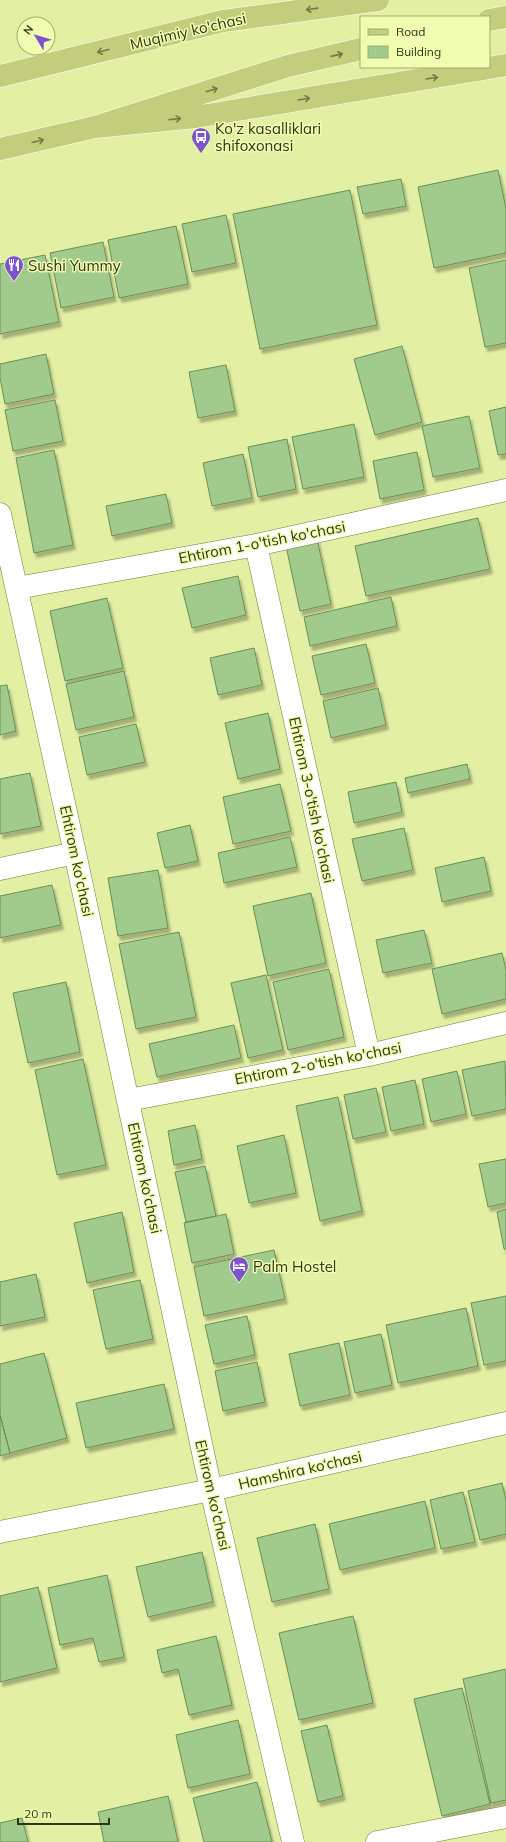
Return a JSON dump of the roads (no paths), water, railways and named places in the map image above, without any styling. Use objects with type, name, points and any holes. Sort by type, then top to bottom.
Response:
[{"type":"main road","points":[[222,21],[284,0]]},
{"type":"main road","name":"Muqimiy ko'chasi","points":[[0,76],[222,21],[378,0]]},
{"type":"main road","points":[[490,20],[506,17]]},
{"type":"main road","points":[[0,149],[95,127],[288,66],[360,49]]},
{"type":"main road","points":[[490,68],[506,65]]},
{"type":"main road","points":[[95,127],[196,117],[488,68]]},
{"type":"street","name":"Ehtirom 1-o'tish ko'chasi","points":[[17,588],[256,545],[506,490]]},
{"type":"street","name":"Ehtirom ko'chasi","points":[[0,514],[76,853],[211,1490],[293,1842]]},
{"type":"street","name":"Ehtirom 3-o'tish ko'chasi","points":[[256,545],[369,1055]]},
{"type":"street","points":[[0,870],[76,853]]},
{"type":"street","name":"Ehtirom 2-o'tish ko'chasi","points":[[128,1100],[369,1055],[506,1023]]},
{"type":"street","name":"Hamshira ko‘chasi","points":[[0,1532],[211,1490],[506,1423]]},
{"type":"street","points":[[377,1842],[506,1817]]},
{"type":"place","name":"Ko'z kasalliklari shifoxonasi","points":[[201,154]]},
{"type":"place","name":"Sushi Yummy","points":[[14,282]]},
{"type":"place","name":"Palm Hostel","points":[[239,1283]]}]
